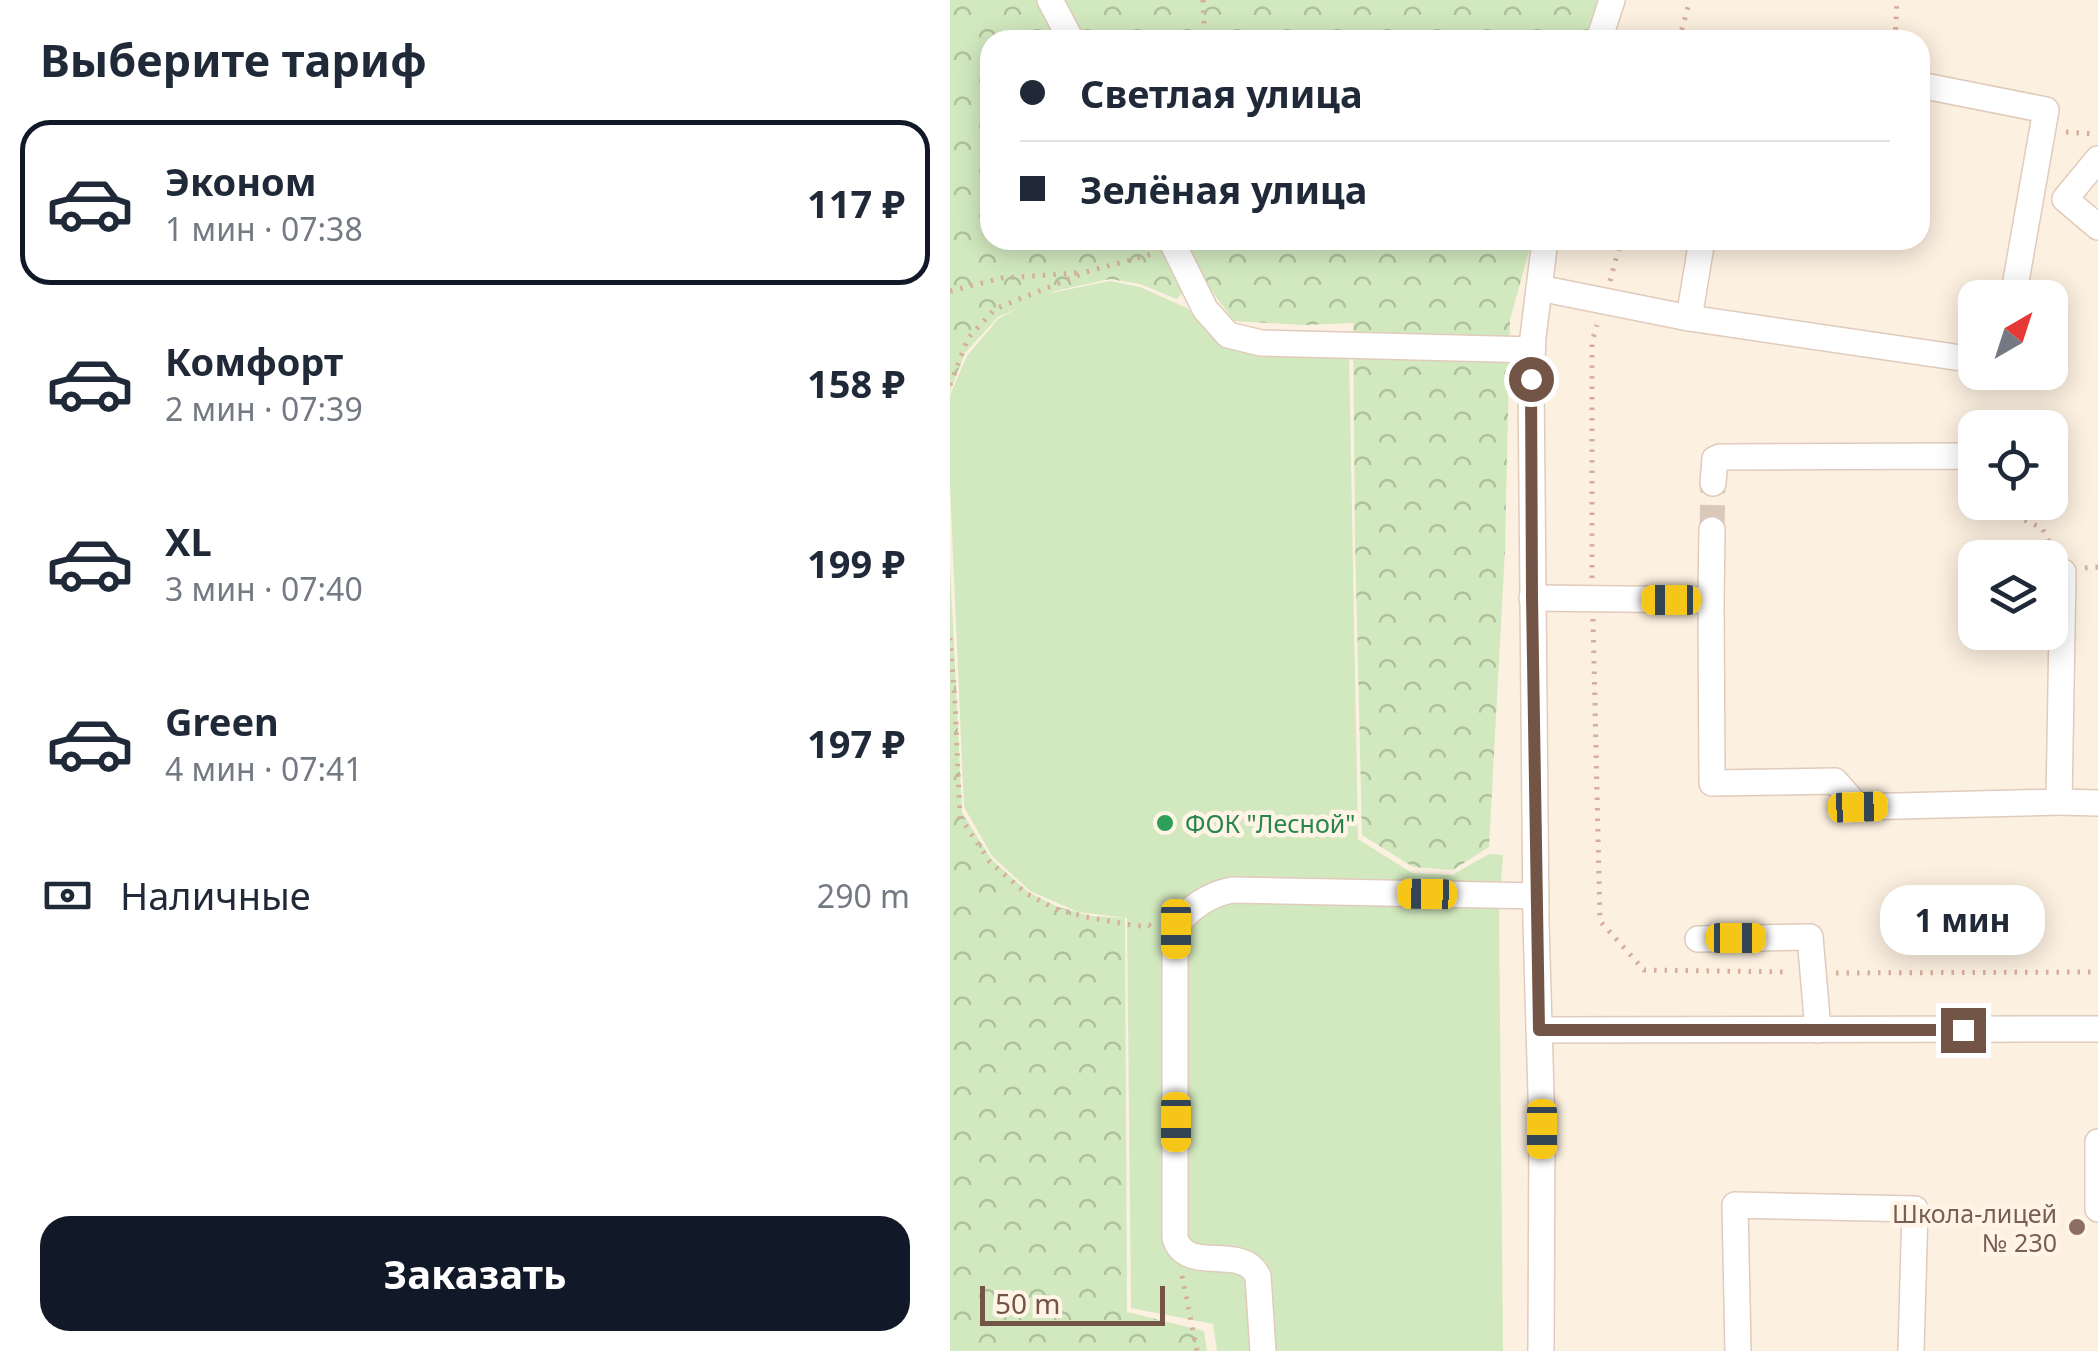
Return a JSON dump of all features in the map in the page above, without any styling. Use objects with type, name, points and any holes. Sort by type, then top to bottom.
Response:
[{"type":"street","points":[[1050,0],[1066,30]]},
{"type":"street","points":[[1603,30],[1612,0]]},
{"type":"street","points":[[1930,87],[2046,110],[2016,280]]},
{"type":"street","points":[[2098,159],[2065,199],[2098,227]]},
{"type":"street","points":[[1176,250],[1205,309],[1228,334],[1262,343],[1532,350]]},
{"type":"street","points":[[1542,1351],[1532,350],[1544,250]]},
{"type":"street","points":[[1689,318],[1700,250]]},
{"type":"street","points":[[1539,288],[1689,318],[1958,358]]},
{"type":"street","points":[[1713,483],[1713,464],[1720,457],[1958,456]]},
{"type":"street","points":[[1712,530],[1712,783],[1835,781],[1858,807],[2098,802]]},
{"type":"street","points":[[1532,598],[1711,600]]},
{"type":"street","points":[[2059,802],[2062,650]]},
{"type":"street","points":[[1263,1351],[1258,1276],[1254,1267],[1244,1261],[1186,1255],[1178,1250],[1176,929],[1182,916],[1218,893],[1232,890],[1536,896]]},
{"type":"street","points":[[1698,939],[1810,938],[1818,1030]]},
{"type":"street","points":[[1539,1030],[2098,1029]]},
{"type":"street","points":[[2098,1142],[2098,1209]]},
{"type":"street","points":[[1738,1351],[1734,1205],[1916,1208],[1911,1351]]},
{"type":"path","points":[[1203,0],[1204,30]]},
{"type":"path","points":[[1682,30],[1690,0]]},
{"type":"path","points":[[1895,30],[1896,0]]},
{"type":"path","points":[[2043,131],[2098,134]]},
{"type":"path","points":[[950,385],[968,338],[994,308],[1154,250]]},
{"type":"path","points":[[950,291],[1002,278],[1086,272]]},
{"type":"path","points":[[1592,342],[1592,599],[1600,921],[1644,970],[2098,972]]},
{"type":"path","points":[[2026,520],[2042,528],[2048,540]]},
{"type":"path","points":[[2068,571],[2098,566]]},
{"type":"path","points":[[950,638],[960,817],[990,862],[1026,894],[1056,909],[1136,926],[1150,925],[1159,938]]},
{"type":"path","points":[[1180,1264],[1197,1351]]},
{"type":"green space","points":[[950,0],[1597,0],[1589,30],[980,30],[980,250],[1529,250],[1510,320],[1505,549],[1489,847],[1453,870],[1413,867],[1362,835],[1353,323],[1234,321],[1210,289],[1186,287],[1177,299],[1140,284],[1110,279],[1055,291],[998,317],[965,353],[950,391]]},
{"type":"green space","name":"ФОК \"Лесной\"","points":[[1110,281],[1140,287],[1187,308],[1232,349],[1349,350],[1358,839],[1412,873],[1452,875],[1489,854],[1503,855],[1499,911],[1503,1351],[1217,1351],[1213,1324],[1131,1308],[1127,918],[1078,912],[1030,891],[992,856],[964,807],[950,486],[950,395],[967,356],[998,319],[1041,295]]},
{"type":"green space","points":[[950,565],[962,813],[992,860],[1028,892],[1058,907],[1091,916],[1125,918],[1127,1312],[1204,1331],[1207,1351],[950,1351]]},
{"type":"tunnel","points":[[1712,530],[1713,483]]},
{"type":"place","name":"ФОК \"Лесной\"","points":[[1165,823]]},
{"type":"place","name":"Школа-лицей № 230","points":[[2077,1227]]},
{"type":"route","points":[[1531,379],[1539,1030],[1963,1030]]}]
